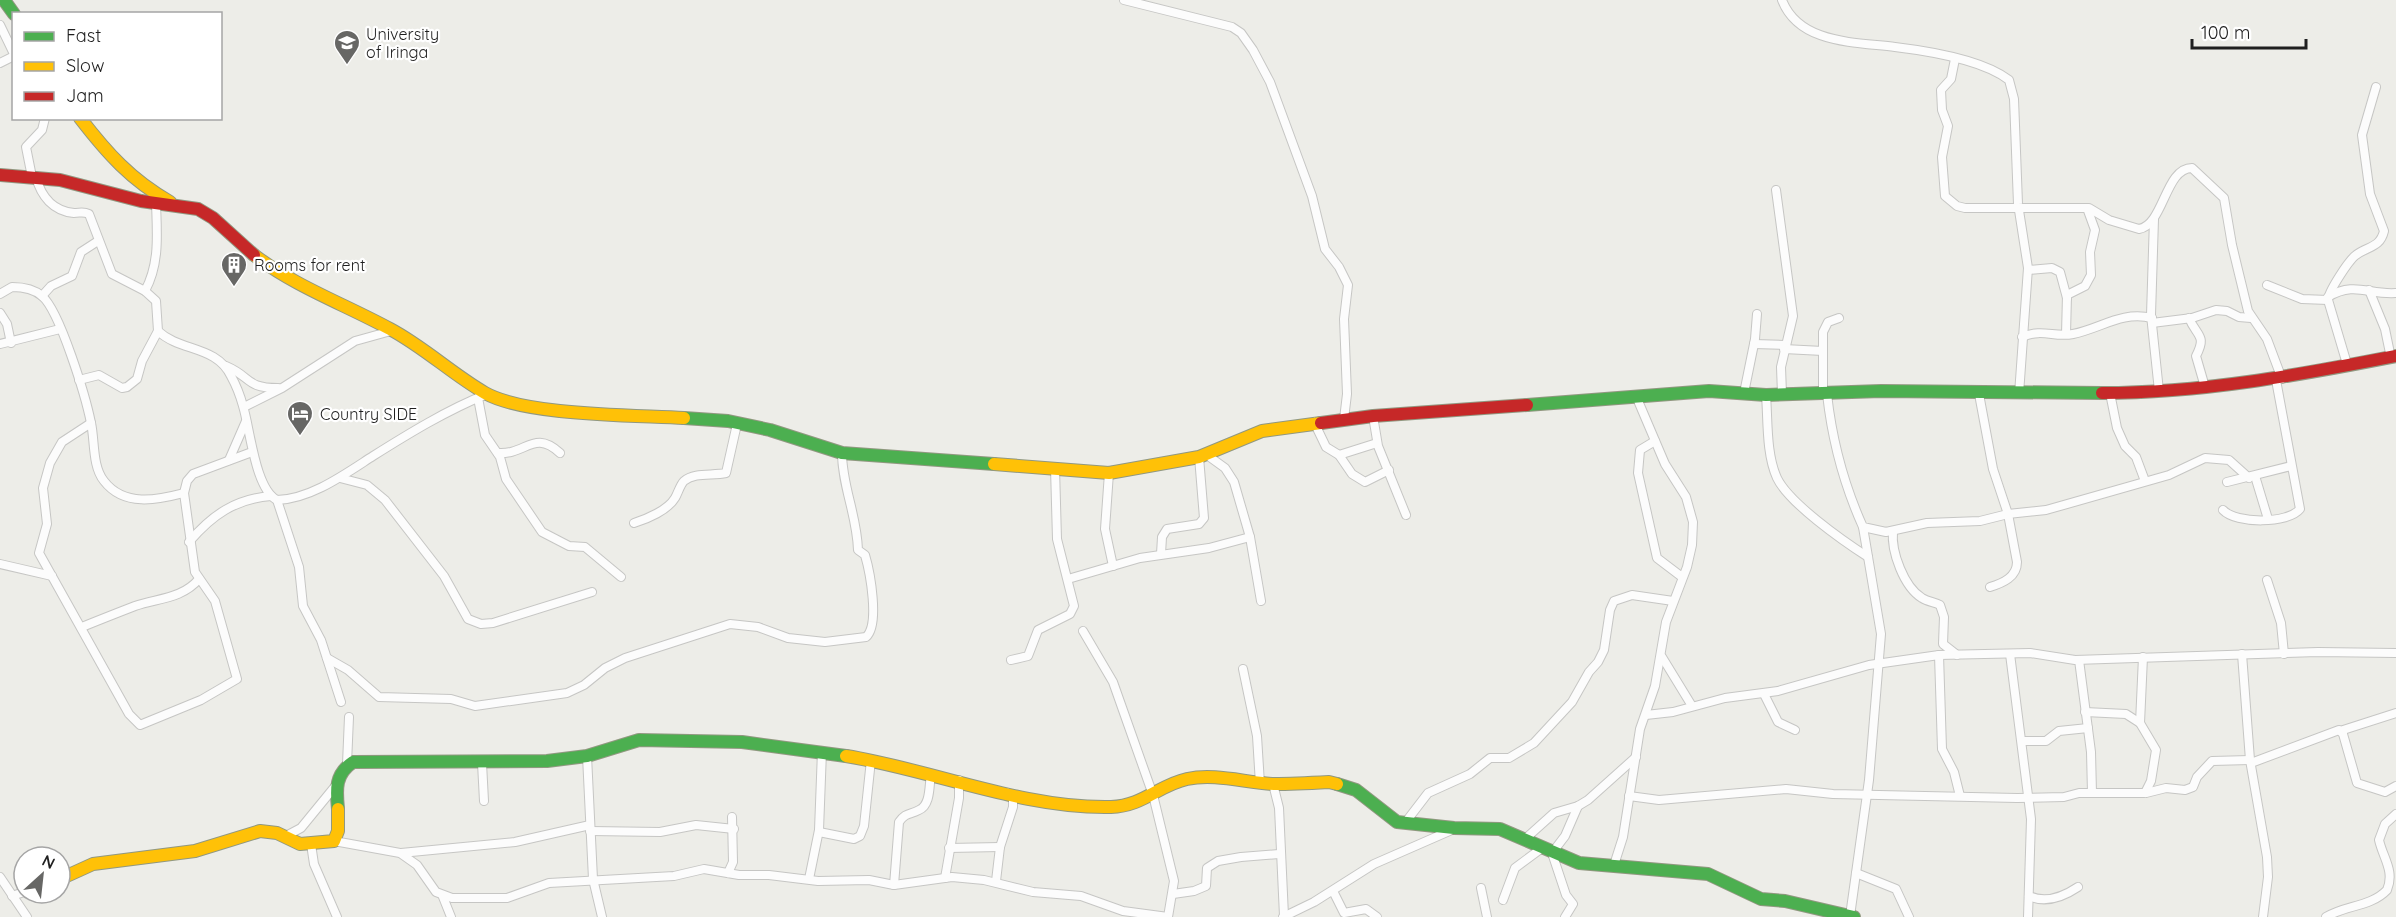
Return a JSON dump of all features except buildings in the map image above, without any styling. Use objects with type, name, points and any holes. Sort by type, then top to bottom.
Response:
[{"type":"street","points":[[1124,0],[1232,27],[1240,33],[1260,62],[1301,164],[1325,249],[1339,267],[1348,285],[1344,318],[1347,394],[1344,419]]},
{"type":"street","points":[[1782,0],[1794,20],[1824,36],[1955,59],[2003,76],[2012,87],[2019,208],[2028,270],[2019,394]]},
{"type":"street","points":[[0,25],[12,51]]},
{"type":"street","points":[[1955,59],[1951,79],[1941,90],[1942,110],[1948,126],[1942,157],[1945,195],[1957,206],[1965,208],[2086,208],[2133,228],[2145,228],[2154,219]]},
{"type":"street","points":[[2347,364],[2328,299],[2330,290],[2351,260],[2378,243],[2384,231],[2370,194],[2362,135],[2376,87]]},
{"type":"street","points":[[44,120],[42,130],[26,147],[40,191],[49,202],[73,213],[87,212],[112,274],[145,291],[158,305],[156,320],[158,331],[142,361],[137,379],[132,384],[122,388],[99,375],[79,380]]},
{"type":"street","points":[[82,120],[125,175],[177,205]]},
{"type":"street","points":[[2159,391],[2152,320],[2154,219],[2164,195],[2188,167],[2194,169],[2220,192],[2226,204],[2232,245],[2251,318],[2267,339],[2279,379],[2291,466],[2300,509],[2290,516],[2242,520],[2232,517],[2223,510]]},
{"type":"street","points":[[0,175],[34,177],[83,185],[156,203],[188,206],[206,212],[255,256],[293,282],[392,330],[482,396],[541,408],[737,424],[770,430],[842,453],[1109,472],[1203,456],[1262,432],[1314,422],[1373,416],[1704,391],[1766,395],[1881,391],[1978,394],[2110,393],[2159,391],[2279,379],[2347,364],[2393,357],[2385,328],[2368,290]]},
{"type":"street","points":[[1776,190],[1793,316],[1781,368],[1782,394]]},
{"type":"street","points":[[145,291],[152,274],[158,246],[156,203]]},
{"type":"street","points":[[2067,298],[2072,290],[2085,285],[2091,275],[2090,252],[2095,230],[2086,208]]},
{"type":"street","points":[[42,296],[51,286],[72,276],[81,252],[98,241]]},
{"type":"street","points":[[2028,270],[2052,268],[2060,272],[2067,298],[2066,334]]},
{"type":"street","points":[[2267,285],[2302,298],[2328,299],[2343,289],[2396,293]]},
{"type":"street","points":[[0,294],[12,287],[21,287],[42,296],[60,329],[79,380],[91,423],[99,473],[110,487],[120,494],[141,500],[184,493]]},
{"type":"street","points":[[2022,337],[2037,332],[2066,334],[2093,328],[2120,316],[2152,320],[2189,318],[2222,310],[2239,317],[2251,318]]},
{"type":"street","points":[[0,313],[7,324],[23,340]]},
{"type":"street","points":[[1744,393],[1754,344],[1757,314]]},
{"type":"street","points":[[346,764],[410,760],[482,763],[547,761],[587,756],[648,740],[742,742],[822,751],[872,760],[1046,802],[1112,807],[1143,801],[1188,779],[1218,778],[1267,784],[1329,782],[1346,786],[1369,798],[1392,820],[1454,828],[1500,828],[1547,851],[1579,863],[1708,874],[1761,899],[1785,901],[1852,916],[1867,794],[1880,617],[1863,527],[1853,503],[1835,443],[1825,394],[1823,351],[1826,324],[1839,318]]},
{"type":"street","points":[[2189,318],[2201,335],[2201,347],[2196,356],[2205,387]]},
{"type":"street","points":[[7,324],[11,343]]},
{"type":"street","points":[[0,344],[60,329]]},
{"type":"street","points":[[244,407],[282,388],[355,341],[392,330]]},
{"type":"street","points":[[158,331],[178,344],[212,355],[258,387],[282,388]]},
{"type":"street","points":[[1754,344],[1823,351]]},
{"type":"street","points":[[226,366],[244,407],[252,452],[274,498],[300,574],[303,606],[327,658],[341,702]]},
{"type":"street","points":[[2110,393],[2116,428],[2125,446],[2136,457],[2145,481]]},
{"type":"street","points":[[1978,394],[1993,469],[2008,514],[2017,568],[2004,583],[1990,587]]},
{"type":"street","points":[[1766,395],[1774,468],[1781,484],[1821,524],[1868,556]]},
{"type":"street","points":[[482,396],[485,435],[498,453],[512,490],[531,512],[542,532],[569,546],[585,547],[621,577]]},
{"type":"street","points":[[189,542],[220,512],[249,498],[289,499],[340,478],[417,430],[482,396]]},
{"type":"street","points":[[1614,865],[1623,837],[1640,729],[1662,657],[1665,622],[1692,545],[1691,510],[1655,441],[1636,396]]},
{"type":"street","points":[[1373,416],[1377,443],[1406,515]]},
{"type":"street","points":[[229,460],[246,421]]},
{"type":"street","points":[[1314,422],[1322,442],[1338,455],[1348,470],[1363,482],[1389,470]]},
{"type":"street","points":[[91,423],[62,442],[45,476],[43,488],[47,524],[39,553],[132,719],[140,725],[146,725],[201,700],[237,679],[215,601],[195,572],[189,542],[184,493],[187,481],[193,474],[252,452]]},
{"type":"street","points":[[634,523],[646,519],[672,503],[687,479],[697,475],[709,476],[726,472],[737,424]]},
{"type":"street","points":[[498,453],[512,453],[540,441],[550,444],[560,453]]},
{"type":"street","points":[[1655,441],[1639,453],[1638,473],[1657,558],[1682,577]]},
{"type":"street","points":[[1338,455],[1377,443]]},
{"type":"street","points":[[327,658],[353,674],[381,698],[454,699],[475,706],[567,693],[584,685],[605,668],[625,658],[730,624],[758,627],[788,638],[825,642],[866,637],[871,632],[874,618],[869,574],[865,555],[858,550],[852,503],[842,479],[842,453]]},
{"type":"street","points":[[1203,456],[1229,472],[1250,537],[1261,601]]},
{"type":"street","points":[[1161,554],[1162,537],[1167,529],[1199,524],[1204,518],[1203,456]]},
{"type":"street","points":[[1863,527],[1877,532],[1893,531],[1928,523],[1980,521],[2008,514],[2046,510],[2169,475],[2200,459],[2216,457],[2235,464],[2252,477],[2268,519]]},
{"type":"street","points":[[2228,482],[2291,466]]},
{"type":"street","points":[[1011,660],[1028,656],[1038,630],[1070,614],[1074,606],[1057,539],[1055,468]]},
{"type":"street","points":[[1109,472],[1105,529],[1113,566]]},
{"type":"street","points":[[340,478],[367,484],[385,500],[444,576],[468,619],[481,624],[494,622],[592,592]]},
{"type":"street","points":[[1893,531],[1897,558],[1908,583],[1921,598],[1940,605],[1944,617],[1943,644],[1956,654]]},
{"type":"street","points":[[1068,579],[1161,554],[1209,548],[1250,537]]},
{"type":"street","points":[[0,564],[52,576]]},
{"type":"street","points":[[82,627],[138,605],[174,597],[199,579]]},
{"type":"street","points":[[2267,580],[2281,623],[2284,654]]},
{"type":"street","points":[[1405,823],[1428,793],[1470,774],[1490,758],[1509,758],[1534,743],[1572,702],[1589,672],[1598,662],[1604,650],[1610,610],[1614,601],[1632,595],[1673,601]]},
{"type":"street","points":[[443,897],[507,898],[549,882],[674,876],[704,869],[809,879],[868,880],[894,885],[945,878],[996,881],[1033,892],[1081,896],[1123,912],[1168,917],[1174,881],[1153,795],[1113,681],[1083,632]]},
{"type":"street","points":[[1646,715],[1673,712],[1725,698],[1764,694],[1840,671],[1939,655],[2030,653],[2079,660],[2242,654],[2396,654]]},
{"type":"street","points":[[2010,654],[2022,741],[2031,836],[2028,917]]},
{"type":"street","points":[[2242,654],[2250,762],[2267,857],[2268,878],[2263,917]]},
{"type":"street","points":[[1939,655],[1942,749],[1954,772],[1960,796]]},
{"type":"street","points":[[1662,657],[1692,706]]},
{"type":"street","points":[[2140,723],[2143,657]]},
{"type":"street","points":[[2079,660],[2088,728],[2092,793]]},
{"type":"street","points":[[1243,669],[1267,784],[1279,808],[1279,854],[1286,915],[1333,891],[1374,864],[1454,828]]},
{"type":"street","points":[[1764,694],[1778,722],[1795,730]]},
{"type":"street","points":[[2085,712],[2126,714],[2140,723],[2156,745],[2152,778],[2145,793]]},
{"type":"street","points":[[1629,796],[1659,800],[1786,789],[1867,794],[2017,798],[2092,793],[2145,793],[2166,788],[2185,790],[2192,788],[2197,777],[2212,761],[2250,762],[2330,732],[2340,731],[2396,713]]},
{"type":"street","points":[[334,841],[340,825],[337,784],[338,776],[346,764],[349,717]]},
{"type":"street","points":[[2022,741],[2046,741],[2059,731],[2088,728]]},
{"type":"street","points":[[2340,731],[2357,783],[2385,792],[2396,786]]},
{"type":"street","points":[[809,879],[819,832],[822,751]]},
{"type":"street","points":[[587,756],[593,879],[602,917]]},
{"type":"street","points":[[1525,839],[1554,813],[1578,806],[1598,792],[1636,757]]},
{"type":"street","points":[[819,832],[854,839],[860,836],[864,826],[872,760]]},
{"type":"street","points":[[482,763],[484,801]]},
{"type":"street","points":[[894,885],[899,822],[904,815],[921,810],[925,806],[931,774]]},
{"type":"street","points":[[945,878],[959,798],[959,780]]},
{"type":"street","points":[[284,837],[301,828],[337,784]]},
{"type":"street","points":[[2017,798],[2026,787]]},
{"type":"street","points":[[996,881],[1000,847],[1013,807],[1013,798],[1008,793]]},
{"type":"street","points":[[1503,900],[1515,868],[1547,851],[1567,833],[1578,806]]},
{"type":"street","points":[[2326,917],[2348,907],[2366,904],[2387,890],[2390,880],[2389,863],[2379,840],[2385,824],[2396,814]]},
{"type":"street","points":[[728,873],[733,866],[732,817]]},
{"type":"street","points":[[72,874],[93,864],[146,855],[187,852],[253,832],[268,831],[300,844],[334,841],[400,853],[515,842],[590,828],[660,832],[696,825],[734,829]]},
{"type":"street","points":[[311,844],[321,886],[337,917]]},
{"type":"street","points":[[949,848],[1000,847]]},
{"type":"street","points":[[1547,851],[1566,895],[1573,904],[1565,917]]},
{"type":"street","points":[[400,853],[417,864],[436,892],[443,897],[451,917]]},
{"type":"street","points":[[1173,894],[1194,891],[1206,886],[1207,868],[1218,861],[1279,854]]},
{"type":"street","points":[[1856,873],[1896,889],[1909,917]]},
{"type":"street","points":[[0,877],[12,896]]},
{"type":"street","points":[[2029,896],[2045,900],[2078,887]]},
{"type":"street","points":[[1481,888],[1487,917]]},
{"type":"street","points":[[1333,891],[1344,913],[1366,909],[1377,917]]},
{"type":"traffic: fast","points":[[4,0],[13,12]]},
{"type":"traffic: fast","points":[[1527,405],[1709,391],[1766,395],[1881,391],[2102,393]]},
{"type":"traffic: fast","points":[[684,418],[728,421],[770,430],[842,453],[994,464]]},
{"type":"traffic: fast","points":[[338,809],[338,783],[343,772],[353,762],[547,761],[587,756],[639,740],[742,742],[846,756]]},
{"type":"traffic: fast","points":[[1337,784],[1356,790],[1397,822],[1454,828],[1500,829],[1579,863],[1708,874],[1761,899],[1785,901],[1854,917]]},
{"type":"traffic: slow","points":[[82,120],[120,165],[143,185],[170,202]]},
{"type":"traffic: slow","points":[[254,255],[286,277],[402,336],[473,386],[503,401],[582,413],[684,418]]},
{"type":"traffic: slow","points":[[994,464],[1109,473],[1199,457],[1262,431],[1321,423]]},
{"type":"traffic: slow","points":[[846,756],[1011,795],[1078,806],[1122,806],[1177,782],[1198,777],[1274,784],[1329,782],[1337,784]]},
{"type":"traffic: slow","points":[[72,874],[93,864],[195,851],[260,831],[277,833],[300,844],[334,841],[338,831],[338,809]]},
{"type":"traffic: jam","points":[[0,175],[60,180],[141,201],[198,209],[213,218],[254,255]]},
{"type":"traffic: jam","points":[[2102,393],[2213,386],[2286,376],[2396,356]]},
{"type":"traffic: jam","points":[[1321,423],[1373,416],[1527,405]]},
{"type":"place","name":"University of Iringa","points":[[347,66]]},
{"type":"place","name":"Rooms for rent","points":[[234,288]]},
{"type":"place","name":"Country SIDE","points":[[300,437]]}]
